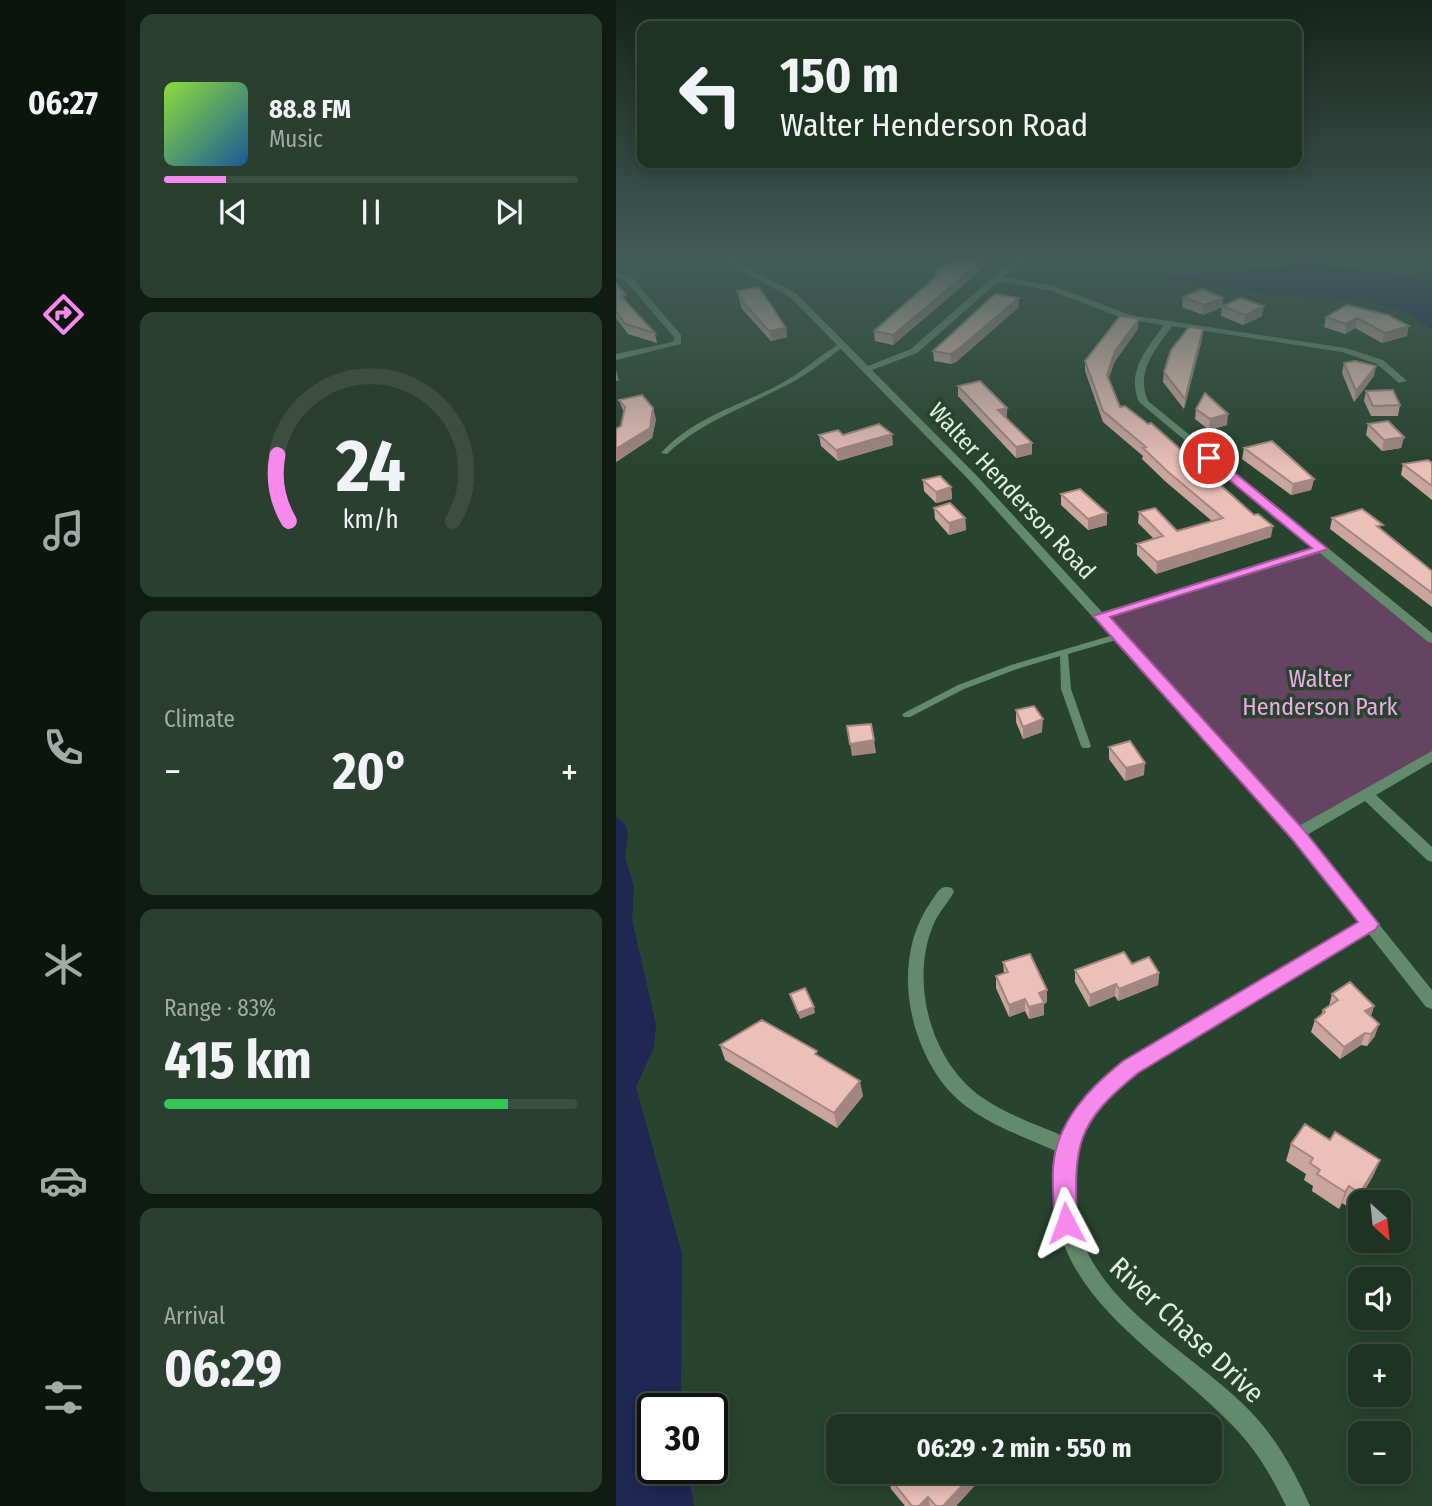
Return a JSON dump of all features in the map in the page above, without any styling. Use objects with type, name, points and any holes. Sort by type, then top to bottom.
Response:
[{"type":"street","points":[[616,357],[678,342],[673,331]]},
{"type":"street","name":"Walter Henderson Road","points":[[831,331],[1119,636],[1297,834],[1432,1002]]},
{"type":"street","points":[[868,369],[907,356],[936,331]]},
{"type":"street","points":[[1164,331],[1137,373],[1136,384],[1144,402],[1432,639]]},
{"type":"street","points":[[1216,331],[1350,352],[1389,367],[1402,381]]},
{"type":"street","points":[[1100,616],[1321,549]]},
{"type":"street","points":[[1297,834],[1432,756]]},
{"type":"street","points":[[1367,794],[1432,856]]},
{"type":"street","points":[[946,892],[929,918],[921,943],[916,977],[922,1025],[930,1048],[963,1092],[993,1113],[1068,1147]]},
{"type":"street","name":"River Chase Drive","points":[[1298,1506],[1266,1446],[1239,1416],[1140,1331],[1107,1300],[1087,1274],[1074,1248],[1065,1214],[1064,1166],[1068,1147],[1087,1107],[1099,1092],[1131,1067],[1370,924]]},
{"type":"lane","points":[[665,453],[672,444],[710,421],[809,370],[844,344]]},
{"type":"lane","points":[[907,715],[961,687],[1014,667],[1119,636]]},
{"type":"lane","points":[[1064,654],[1066,689],[1086,746]]},
{"type":"green space","name":"Walter Henderson Park","points":[[1321,550],[1432,640],[1432,755],[1297,833],[1101,616]]},
{"type":"water","points":[[616,816],[626,826],[628,834],[625,857],[634,887],[632,919],[656,1025],[654,1047],[636,1087],[682,1254],[681,1393],[637,1393],[637,1484],[690,1484],[694,1506],[616,1506]]},
{"type":"building","points":[[875,331],[897,331],[893,335]]},
{"type":"building","points":[[954,331],[979,331],[950,354],[933,351]]},
{"type":"building","points":[[1108,331],[1130,331],[1115,351],[1107,375],[1120,407],[1125,406],[1148,424],[1151,423],[1254,515],[1258,514],[1273,526],[1157,562],[1137,544],[1163,536],[1139,512],[1155,508],[1177,531],[1223,518],[1167,471],[1143,448],[1146,447],[1103,411],[1085,361]]},
{"type":"building","points":[[1186,331],[1202,331],[1185,399],[1164,372],[1171,350]]},
{"type":"building","points":[[1355,361],[1376,366],[1356,391],[1344,363]]},
{"type":"building","points":[[980,381],[1007,408],[998,410],[1032,443],[1016,447],[958,386]]},
{"type":"building","points":[[1393,390],[1400,405],[1373,406],[1366,391]]},
{"type":"building","points":[[1205,393],[1228,414],[1210,419],[1196,409]]},
{"type":"building","points":[[642,395],[653,408],[650,428],[616,449],[616,429],[621,426],[625,407],[619,400]]},
{"type":"building","points":[[1388,421],[1404,437],[1384,440],[1368,424]]},
{"type":"building","points":[[879,424],[892,434],[836,450],[819,435],[838,430],[843,435]]},
{"type":"building","points":[[1272,441],[1314,479],[1293,484],[1244,448]]},
{"type":"building","points":[[1428,460],[1432,463],[1432,486],[1403,464]]},
{"type":"building","points":[[940,476],[951,487],[936,492],[923,480]]},
{"type":"building","points":[[1080,489],[1107,513],[1088,519],[1061,494]]},
{"type":"building","points":[[950,503],[965,518],[949,523],[934,508]]},
{"type":"building","points":[[1362,509],[1383,525],[1377,526],[1432,571],[1432,593],[1332,518]]},
{"type":"building","points":[[1034,706],[1043,719],[1023,727],[1016,710]]},
{"type":"building","points":[[871,724],[874,740],[850,744],[847,726]]},
{"type":"building","points":[[1130,741],[1145,763],[1126,768],[1109,747]]},
{"type":"building","points":[[1124,952],[1132,964],[1149,957],[1159,973],[1119,989],[1116,984],[1090,995],[1075,970]]},
{"type":"building","points":[[1030,954],[1047,990],[1039,993],[1044,1003],[1029,1007],[1025,999],[1009,1005],[996,976],[1008,972],[1003,962]]},
{"type":"building","points":[[1350,982],[1374,1006],[1365,1011],[1379,1024],[1371,1034],[1365,1033],[1344,1047],[1315,1020],[1325,1012],[1323,1010],[1338,1000],[1332,994]]},
{"type":"building","points":[[805,988],[814,1007],[798,1013],[790,994]]},
{"type":"building","points":[[762,1020],[817,1051],[815,1054],[860,1081],[834,1113],[720,1045]]},
{"type":"building","points":[[1305,1124],[1330,1140],[1335,1132],[1380,1160],[1362,1190],[1349,1186],[1345,1192],[1317,1174],[1320,1170],[1310,1163],[1313,1158],[1291,1144]]},
{"type":"building","points":[[894,1484],[964,1484],[943,1506],[936,1506],[928,1497],[919,1506],[912,1506]]},
{"type":"route","points":[[1066,1223],[1063,1205],[1064,1166],[1068,1147],[1087,1107],[1099,1092],[1131,1067],[1370,924],[1297,834],[1100,616],[1321,549],[1209,458]]}]
